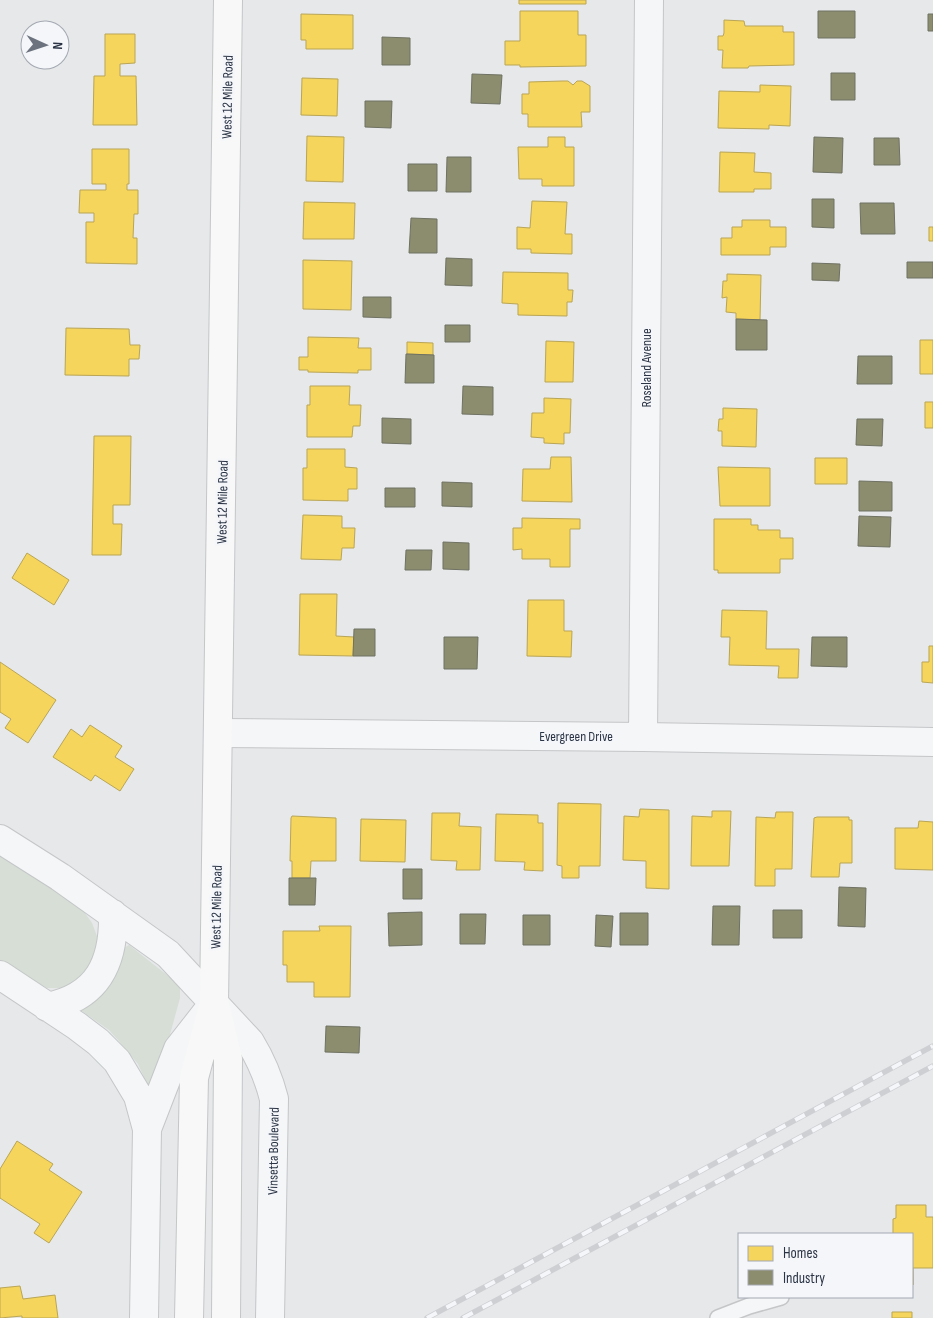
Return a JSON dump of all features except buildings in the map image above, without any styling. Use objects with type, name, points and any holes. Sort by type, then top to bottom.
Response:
[{"type":"main road","name":"West 12 Mile Road","points":[[189,1318],[194,1078],[214,1003],[228,0]]},
{"type":"main road","name":"West 12 Mile Road","points":[[214,1003],[228,1059],[226,1318]]},
{"type":"street","name":"Roseland Avenue","points":[[644,737],[649,0]]},
{"type":"street","name":"Evergreen Drive","points":[[219,733],[933,742]]},
{"type":"street","name":"Vinsetta Boulevard","points":[[0,839],[60,877],[168,954],[250,1042],[269,1079],[274,1099],[270,1318]]},
{"type":"street","points":[[48,1007],[80,995],[95,983],[110,950],[113,934],[113,914]]},
{"type":"street","points":[[0,975],[98,1042],[117,1062],[138,1096],[147,1129],[144,1318]]},
{"type":"street","points":[[147,1129],[178,1049],[214,1003]]},
{"type":"lane","points":[[718,1318],[777,1298]]},
{"type":"shaded area","points":[[0,855],[82,909],[92,923],[98,939],[97,953],[80,980],[65,988],[47,988],[0,961]]},
{"type":"shaded area","points":[[129,945],[177,983],[180,988],[180,998],[155,1089],[150,1090],[138,1064],[119,1041],[109,1030],[82,1011],[82,1007],[105,989],[115,976],[124,948]]},
{"type":"railway","points":[[427,1318],[933,1046]]},
{"type":"railway","points":[[463,1318],[933,1066]]}]
